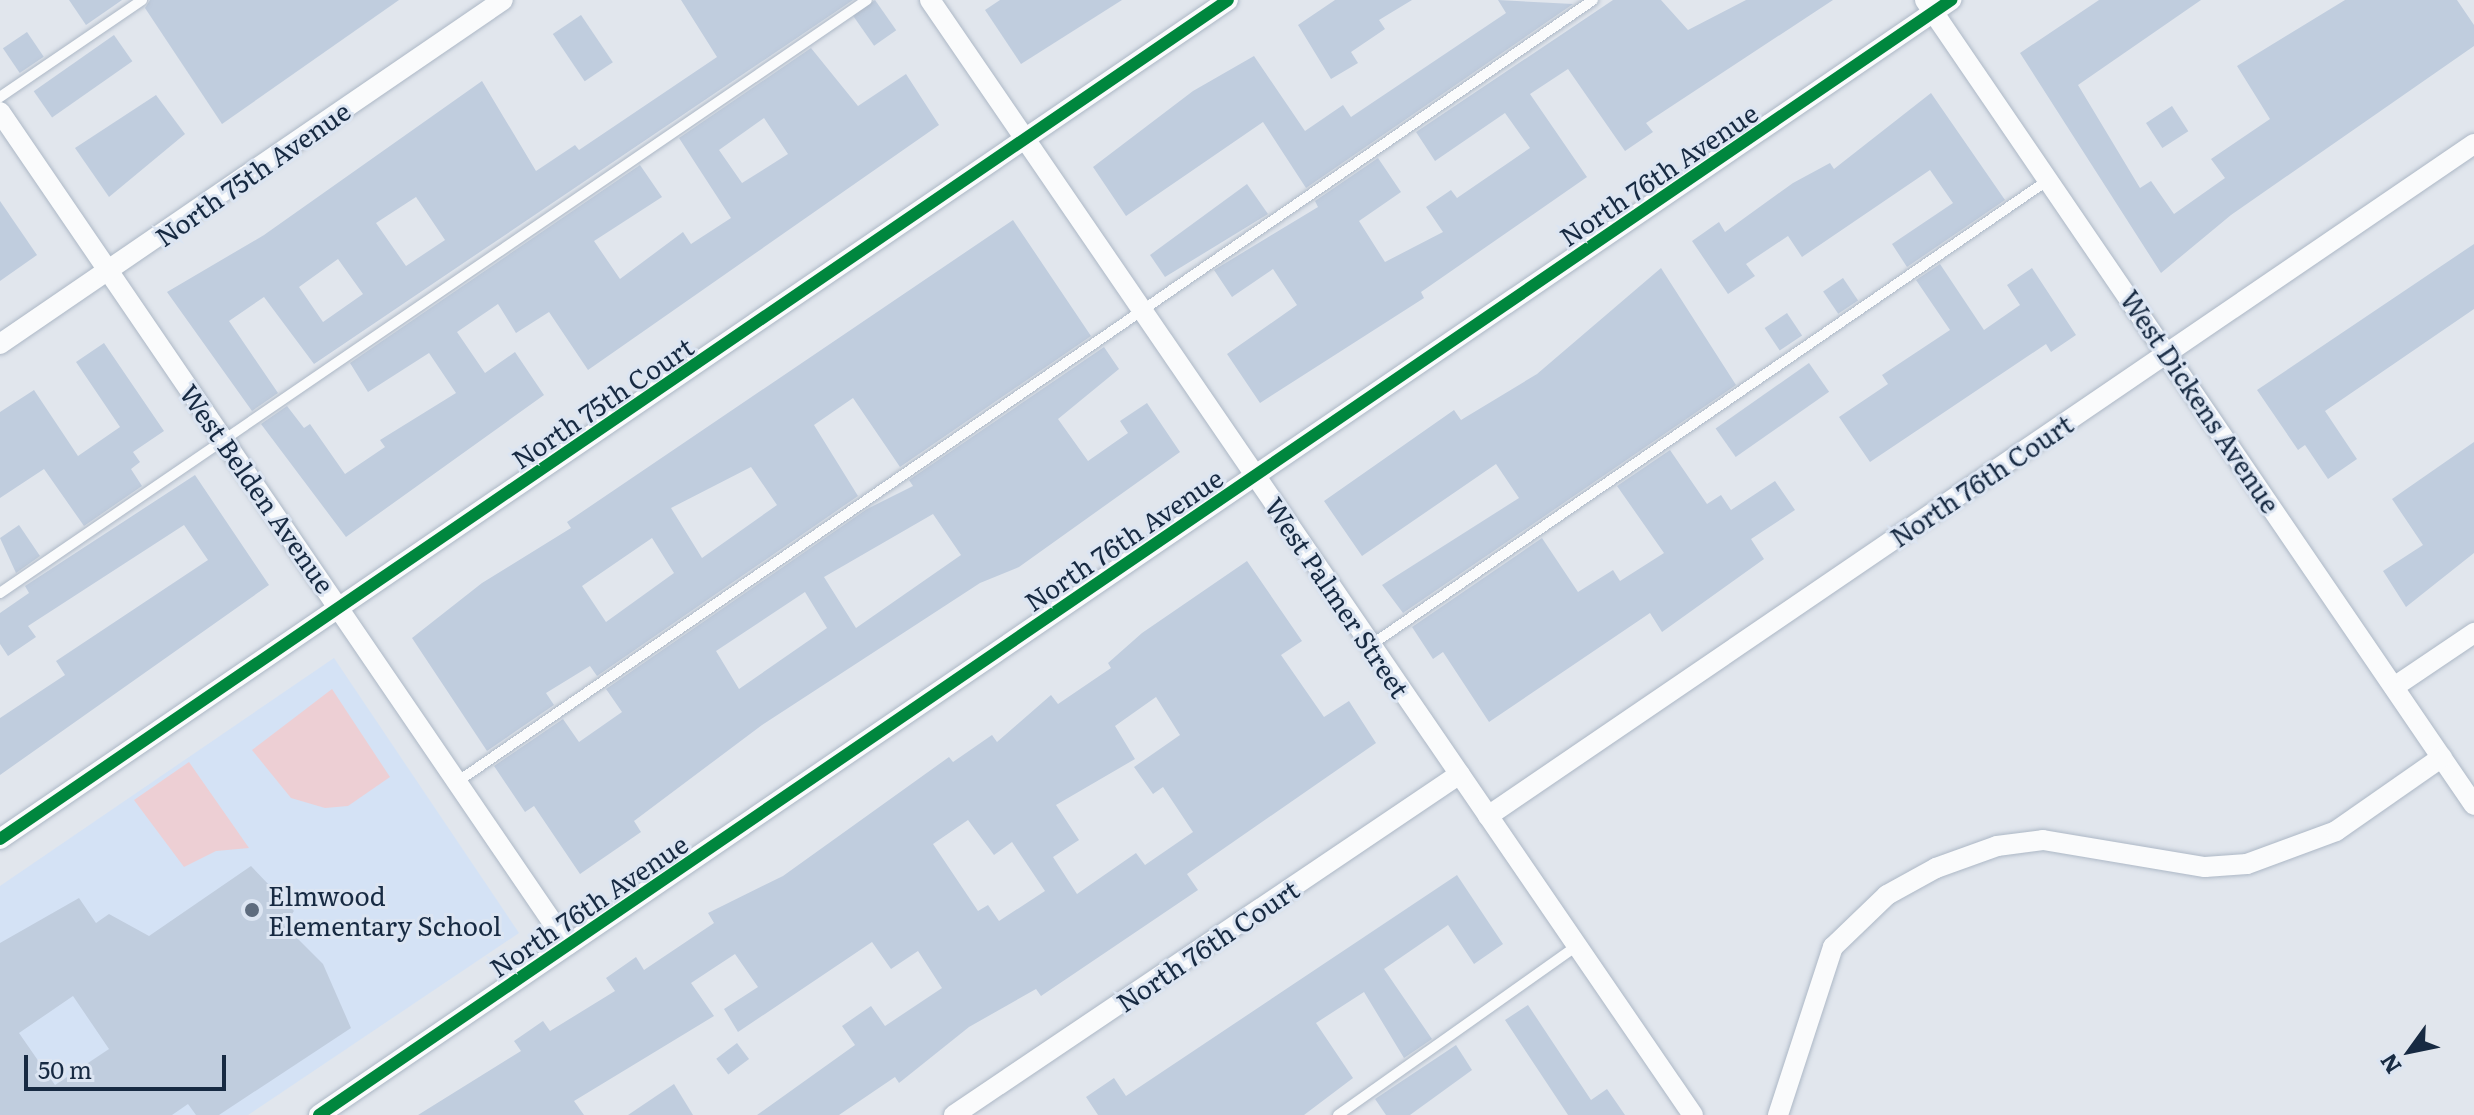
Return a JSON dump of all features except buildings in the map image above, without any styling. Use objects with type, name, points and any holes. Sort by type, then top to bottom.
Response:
[{"type":"street","name":"North 75th Avenue","points":[[0,344],[503,0]]},
{"type":"street","name":"West Palmer Street","points":[[930,0],[1693,1115]]},
{"type":"street","name":"North 75th Court","points":[[0,839],[1228,0]]},
{"type":"street","name":"North 76th Avenue","points":[[319,1115],[1255,475],[1929,6],[1951,0]]},
{"type":"street","name":"West Dickens Avenue","points":[[1929,6],[2169,353],[2474,805]]},
{"type":"street","name":"West Belden Avenue","points":[[0,112],[568,945]]},
{"type":"street","name":"North 76th Court","points":[[1488,816],[2474,144]]},
{"type":"street","points":[[2394,687],[2474,633]]},
{"type":"street","points":[[1778,1115],[1833,947],[1887,895],[1936,868],[1997,846],[2043,840],[2205,867],[2247,864],[2336,831],[2442,757]]},
{"type":"street","name":"North 76th Court","points":[[954,1115],[1460,774]]},
{"type":"lane","points":[[0,97],[142,0]]},
{"type":"lane","points":[[0,593],[867,0]]},
{"type":"lane","points":[[457,782],[1593,0]]},
{"type":"lane","points":[[1371,645],[2048,180]]},
{"type":"lane","points":[[1338,1115],[1577,946]]},
{"type":"shaded area","name":"Elmwood Elementary School","points":[[334,658],[519,933],[248,1115],[0,1115],[0,886]]},
{"type":"shaded area","points":[[332,689],[390,777],[348,806],[325,808],[291,798],[252,750]]},
{"type":"shaded area","points":[[189,762],[249,848],[216,851],[184,867],[134,800]]},
{"type":"cycle path","points":[[0,839],[1228,0]]},
{"type":"cycle path","points":[[319,1115],[1951,0]]},
{"type":"place","name":"Elmwood Elementary School","points":[[252,910]]}]
